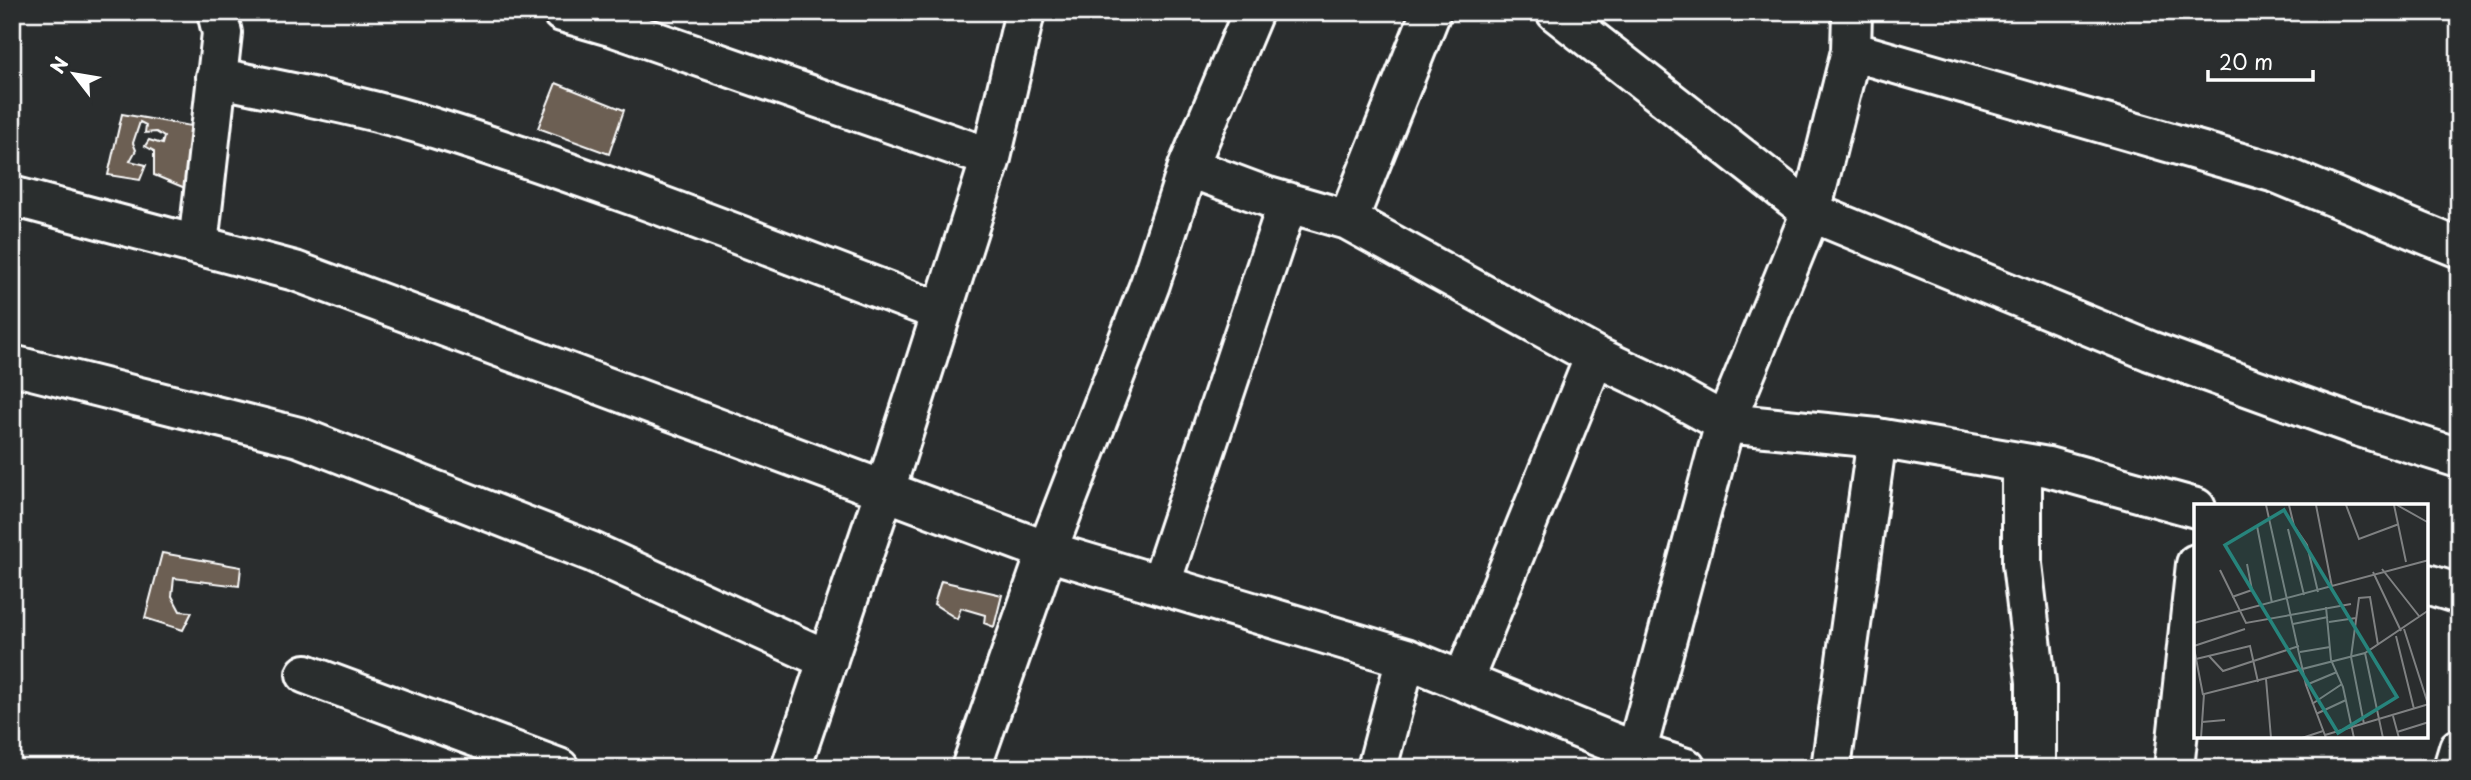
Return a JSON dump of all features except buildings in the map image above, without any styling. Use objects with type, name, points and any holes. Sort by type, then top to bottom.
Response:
[{"type":"street","points":[[198,245],[222,33],[217,12]]},
{"type":"street","points":[[562,12],[991,158]]},
{"type":"street","points":[[791,768],[885,490],[991,158],[1025,12]]},
{"type":"street","points":[[971,768],[1047,551],[1150,284],[1188,167],[1253,12]]},
{"type":"street","points":[[1348,220],[1431,12]]},
{"type":"street","points":[[1556,12],[1811,212],[2150,351],[2357,426],[2459,458]]},
{"type":"street","points":[[1634,760],[1725,424],[1811,212],[1851,51],[1852,12]]},
{"type":"street","points":[[1851,51],[2276,173],[2459,248]]},
{"type":"street","points":[[216,77],[356,107],[436,128],[610,187],[940,312]]},
{"type":"street","points":[[1188,167],[1348,220],[1725,424],[1877,438],[2048,467],[2194,507]]},
{"type":"street","points":[[12,196],[295,271],[1047,551],[1406,658],[1463,681],[1634,760],[1686,768]]},
{"type":"street","points":[[1161,583],[1288,202]]},
{"type":"street","points":[[1463,681],[1595,356]]},
{"type":"street","points":[[12,365],[299,437],[592,552],[828,660]]},
{"type":"street","points":[[1831,768],[1877,438]]},
{"type":"street","points":[[2022,463],[2022,564],[2036,682],[2036,768]]},
{"type":"street","points":[[2174,768],[2194,583]]},
{"type":"street","points":[[2429,585],[2459,594]]},
{"type":"street","points":[[1377,768],[1406,658]]},
{"type":"street","points":[[306,674],[559,768]]},
{"type":"street","points":[[2453,768],[2459,748]]}]
